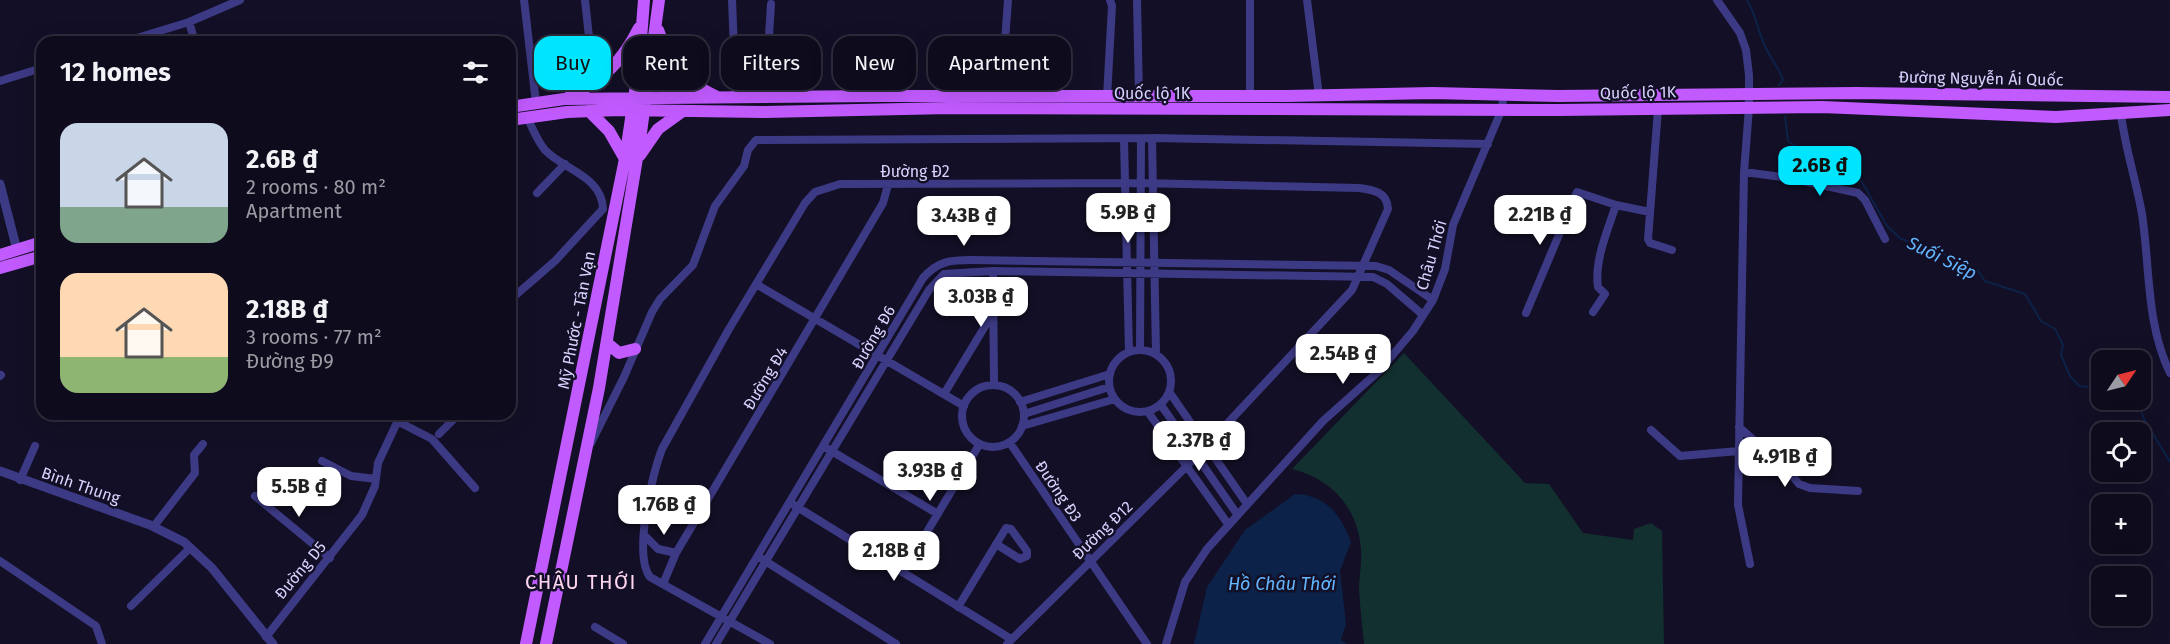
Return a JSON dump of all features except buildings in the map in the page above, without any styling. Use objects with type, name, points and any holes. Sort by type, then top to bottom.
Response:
[{"type":"main road","name":"Mỹ Phước - Tân Vạn","points":[[639,104],[644,0]]},
{"type":"main road","name":"Mỹ Phước - Tân Vạn","points":[[546,644],[587,451],[607,343],[639,104],[659,0]]},
{"type":"main road","points":[[611,68],[624,55],[642,21]]},
{"type":"main road","points":[[656,25],[668,56],[677,70],[688,81],[721,98]]},
{"type":"main road","points":[[564,99],[582,90]]},
{"type":"main road","name":"Quốc lộ 1K","points":[[516,119],[639,104],[721,98],[1319,96],[1433,93],[1502,102],[1658,108],[1795,107],[2056,117],[2121,114]]},
{"type":"main road","name":"Quốc lộ 1K","points":[[516,106],[564,99],[639,104],[683,111],[1502,102],[1792,94]]},
{"type":"main road","name":"Đường Nguyễn Ái Quốc","points":[[1792,94],[2170,97]]},
{"type":"main road","points":[[589,111],[609,131],[631,160],[658,129],[683,111]]},
{"type":"main road","points":[[2121,114],[2170,111]]},
{"type":"main road","name":"Mỹ Phước - Tân Vạn","points":[[526,644],[612,224],[631,160]]},
{"type":"main road","points":[[0,268],[36,246]]},
{"type":"main road","points":[[0,255],[36,256]]},
{"type":"main road","points":[[607,343],[619,353],[635,349]]},
{"type":"street","points":[[144,36],[189,22],[240,0]]},
{"type":"street","points":[[524,0],[536,103]]},
{"type":"street","points":[[585,0],[589,36]]},
{"type":"street","points":[[732,0],[736,99]]},
{"type":"street","points":[[1001,96],[1008,0]]},
{"type":"street","points":[[1107,97],[1112,6],[1110,0]]},
{"type":"street","points":[[1137,0],[1139,96]]},
{"type":"street","points":[[1250,0],[1250,96]]},
{"type":"street","points":[[1307,0],[1319,96]]},
{"type":"street","points":[[1718,0],[1740,33],[1746,50],[1750,94],[1744,172],[1738,451],[1738,505],[1746,557],[1750,564]]},
{"type":"street","points":[[765,99],[771,4]]},
{"type":"street","points":[[189,22],[193,36]]},
{"type":"street","points":[[0,81],[36,70]]},
{"type":"street","name":"Châu Thới","points":[[1166,644],[1185,582],[1228,524],[1287,464],[1323,422],[1379,371],[1413,331],[1433,300],[1445,269],[1454,225],[1488,144],[1502,102]]},
{"type":"street","points":[[1658,108],[1650,212],[1650,243],[1672,250]]},
{"type":"street","points":[[2121,114],[2124,142],[2141,213],[2154,323],[2163,359],[2170,373]]},
{"type":"street","points":[[527,117],[538,141],[547,153],[565,164],[597,190],[603,209],[612,224]]},
{"type":"street","points":[[1152,138],[1156,354]]},
{"type":"street","points":[[587,451],[660,299],[693,265],[715,206],[744,166],[748,150],[756,140],[1152,138],[1488,144]]},
{"type":"street","points":[[1124,139],[1129,352]]},
{"type":"street","points":[[1140,350],[1141,139]]},
{"type":"street","points":[[537,193],[565,164]]},
{"type":"street","points":[[1744,172],[1801,180],[1858,193],[1865,200],[1885,239]]},
{"type":"street","name":"Đường Đ2","points":[[663,584],[646,572],[644,535],[655,466],[662,448],[756,284],[805,203],[815,192],[840,184],[1152,183],[1375,190],[1388,202],[1388,209],[1362,266]]},
{"type":"street","points":[[0,184],[19,256]]},
{"type":"street","name":"Đường Đ4","points":[[663,584],[676,553],[883,203],[888,185]]},
{"type":"street","points":[[1526,313],[1577,192],[1650,212]]},
{"type":"street","points":[[1593,312],[1605,294],[1598,287],[1597,278],[1605,237],[1616,204]]},
{"type":"street","points":[[516,295],[555,261],[603,209]]},
{"type":"street","name":"Đường Đ6","points":[[716,644],[824,447],[915,292],[935,265],[950,260],[1128,260],[1362,266],[1389,270],[1433,300]]},
{"type":"street","points":[[972,260],[972,272]]},
{"type":"street","points":[[1036,272],[1037,260]]},
{"type":"street","points":[[1219,274],[1220,262]]},
{"type":"street","points":[[1292,263],[1293,275]]},
{"type":"street","points":[[1360,276],[1362,266]]},
{"type":"street","points":[[993,272],[994,383]]},
{"type":"street","name":"Đường Đ6","points":[[794,505],[832,451],[935,280],[944,274],[1036,272],[1360,276],[1379,278],[1423,315]]},
{"type":"street","name":"Đường Đ12","points":[[1009,642],[1197,456],[1352,290],[1360,276]]},
{"type":"street","points":[[756,284],[964,406]]},
{"type":"street","points":[[915,292],[924,298]]},
{"type":"street","points":[[944,394],[993,312]]},
{"type":"street","points":[[1140,350],[1156,354],[1168,367],[1172,384],[1170,393],[1161,405],[1148,412],[1128,410],[1115,399],[1109,387],[1110,374],[1116,361],[1129,352],[1140,350]]},
{"type":"street","points":[[1020,402],[1110,374]]},
{"type":"street","points":[[994,383],[1011,391],[1020,402],[1024,414],[1022,426],[1010,443],[1000,447],[979,445],[965,431],[962,422],[964,406],[976,390],[994,383]]},
{"type":"street","points":[[1024,414],[1109,387]]},
{"type":"street","points":[[1061,389],[1069,412]]},
{"type":"street","points":[[1170,393],[1247,504]]},
{"type":"street","points":[[1022,426],[1115,399]]},
{"type":"street","points":[[1161,405],[1237,514]]},
{"type":"street","points":[[847,409],[854,414]]},
{"type":"street","points":[[1148,412],[1228,524]]},
{"type":"street","name":"Đường D5","points":[[266,642],[371,501],[378,463],[398,420]]},
{"type":"street","points":[[404,420],[432,439],[475,488]]},
{"type":"street","points":[[439,434],[453,420]]},
{"type":"street","points":[[1739,428],[1757,442],[1772,464],[1787,471],[1799,484],[1810,488],[1858,491]]},
{"type":"street","points":[[1651,430],[1680,456],[1738,451]]},
{"type":"street","name":"Đường Đ3","points":[[1010,443],[1147,644]]},
{"type":"street","points":[[154,526],[195,473],[194,455],[202,444]]},
{"type":"street","points":[[903,572],[979,445]]},
{"type":"street","points":[[20,480],[35,446]]},
{"type":"street","points":[[824,447],[938,514]]},
{"type":"street","points":[[322,461],[351,476],[376,479]]},
{"type":"street","name":"Bình Thung","points":[[0,471],[168,532],[190,548],[221,578],[266,642]]},
{"type":"street","points":[[255,496],[330,558]]},
{"type":"street","points":[[794,505],[958,606],[1009,642]]},
{"type":"street","points":[[644,535],[658,549],[676,553]]},
{"type":"street","points":[[958,606],[996,544]]},
{"type":"street","points":[[131,606],[190,548]]},
{"type":"street","points":[[762,559],[896,644]]},
{"type":"street","name":"Đường Đ6","points":[[705,644],[722,615],[762,559]]},
{"type":"street","points":[[0,561],[96,626],[102,644]]},
{"type":"street","points":[[663,584],[722,615],[770,644]]},
{"type":"street","points":[[595,627],[623,644]]},
{"type":"green space","points":[[1404,353],[1525,483],[1549,484],[1583,533],[1633,540],[1634,529],[1651,523],[1662,531],[1664,644],[1364,644],[1359,589],[1361,551],[1355,522],[1341,498],[1331,489],[1320,480],[1292,469]]},
{"type":"water","name":"Hồ Châu Thới","points":[[1295,494],[1315,498],[1331,508],[1342,523],[1351,542],[1340,571],[1346,624],[1341,640],[1347,644],[1194,644],[1207,587],[1245,530]]},
{"type":"waterway","name":"Suối Siệp","points":[[1747,0],[1764,44],[1780,72],[1783,80],[1779,85]]},
{"type":"waterway","name":"Suối Siệp","points":[[1785,117],[1788,141],[1801,150],[1851,163],[1887,226],[1901,239],[1937,251],[1978,271],[1985,281],[2025,294],[2041,321],[2055,329],[2063,345],[2061,355],[2070,376],[2079,386],[2091,386]]},
{"type":"waterway","name":"Suối Siệp","points":[[2141,410],[2170,462]]},
{"type":"district","name":"CHÂU THỚI","points":[[581,582]]}]
